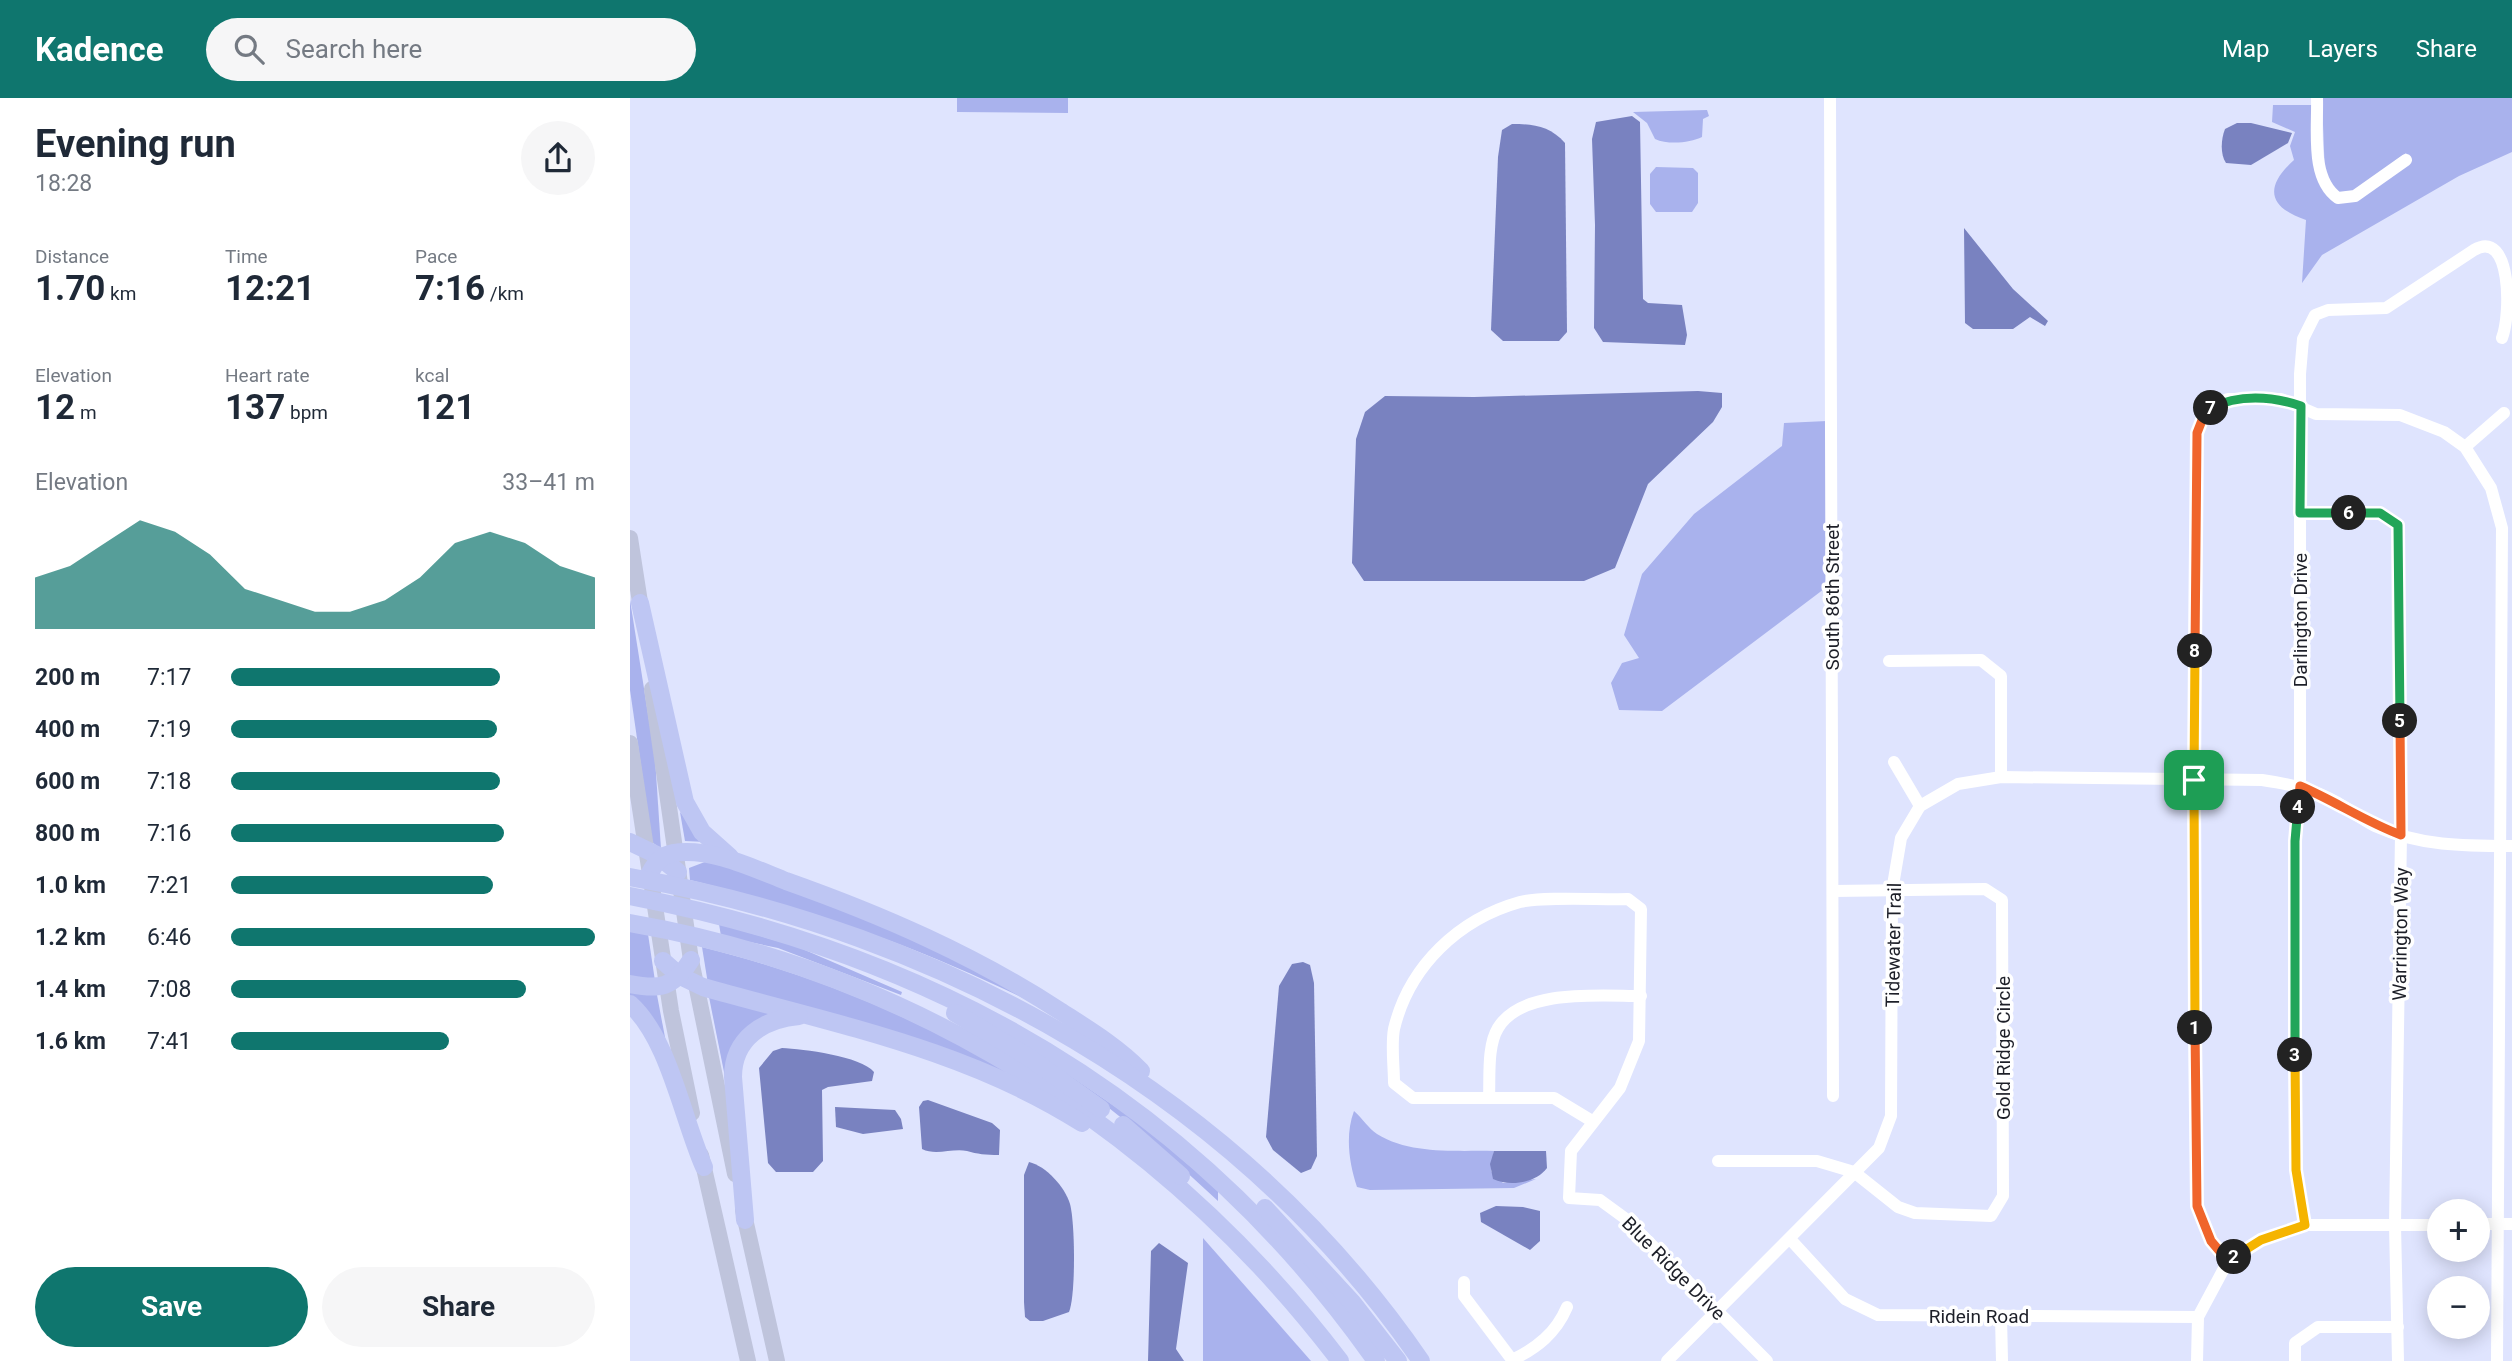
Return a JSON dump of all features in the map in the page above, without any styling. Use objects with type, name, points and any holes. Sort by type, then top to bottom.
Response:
[{"type":"highway","points":[[640,603],[680,785],[689,811],[713,844],[745,866]]},
{"type":"highway","points":[[638,845],[668,856],[702,854],[745,866],[864,910],[991,969],[1112,1046],[1134,1064],[1161,1095]]},
{"type":"highway","points":[[668,856],[678,872]]},
{"type":"highway","points":[[650,873],[668,856]]},
{"type":"highway","points":[[630,877],[712,894],[807,922],[958,979],[1074,1039],[1161,1095],[1248,1165],[1326,1241],[1373,1296],[1421,1361]]},
{"type":"highway","points":[[630,896],[714,914],[797,937],[877,966],[1011,1029],[1065,1060],[1144,1114],[1245,1196],[1319,1265],[1398,1361]]},
{"type":"highway","points":[[630,923],[718,942],[835,979],[962,1035],[1068,1100],[1114,1132],[1216,1218]]},
{"type":"highway","points":[[681,981],[691,960]]},
{"type":"highway","points":[[663,961],[681,981]]},
{"type":"highway","points":[[877,966],[1073,1087],[1151,1148],[1216,1218],[1340,1361]]},
{"type":"highway","points":[[630,984],[653,988],[681,981],[925,1048],[991,1074],[1058,1108],[1145,1160]]},
{"type":"highway","points":[[630,1004],[645,1020],[660,1045],[704,1167]]},
{"type":"highway","points":[[745,1220],[733,1077],[735,1057],[745,1039],[759,1027],[777,1020],[804,1015]]},
{"type":"highway","points":[[1245,1196],[1376,1361]]},
{"type":"main road","points":[[630,538],[640,603],[668,856]]},
{"type":"main road","points":[[630,743],[638,845],[650,873],[663,961]]},
{"type":"main road","points":[[678,872],[691,960]]},
{"type":"main road","points":[[681,981],[704,1167],[748,1361]]},
{"type":"main road","points":[[681,981],[745,1220],[777,1361]]},
{"type":"street","name":"South 86th Street","points":[[1830,98],[1833,1096]]},
{"type":"street","points":[[2317,98],[2321,178],[2327,191],[2338,198],[2355,196],[2406,160]]},
{"type":"street","name":"Darlington Drive","points":[[2305,1225],[2296,1170],[2295,841],[2300,786],[2303,339],[2315,315],[2328,310],[2386,308],[2480,247],[2496,248],[2508,263],[2507,325],[2502,338]]},
{"type":"street","points":[[2228,1261],[2211,1241],[2197,1206],[2194,780],[2197,433],[2206,410],[2228,399],[2281,399],[2316,414],[2400,415],[2444,432],[2465,447],[2491,488],[2502,527],[2507,846],[2497,1224],[2497,1361]]},
{"type":"street","points":[[2465,447],[2504,413]]},
{"type":"street","name":"Warrington Way","points":[[2300,513],[2380,513],[2398,525],[2401,835],[2395,1225],[2398,1361]]},
{"type":"street","points":[[1889,661],[1981,660],[2001,676],[2001,777]]},
{"type":"street","points":[[1894,762],[1920,806]]},
{"type":"street","name":"Tidewater Trail","points":[[1667,1361],[1879,1148],[1891,1116],[1892,891],[1900,838],[1920,806],[1958,784],[2001,777],[2262,780],[2300,786],[2338,802],[2374,825],[2401,835],[2440,845],[2507,846]]},
{"type":"street","name":"Gold Ridge Circle","points":[[1833,891],[1985,890],[2002,900],[2003,1196],[1991,1216],[1915,1213],[1898,1207],[1854,1172]]},
{"type":"street","points":[[1628,899],[1641,909],[1641,996],[1639,1041],[1620,1088],[1592,1121],[1554,1098],[1413,1098],[1394,1083],[1394,1032],[1405,993],[1432,954],[1471,923],[1522,901],[1628,899]]},
{"type":"street","points":[[1489,1098],[1492,1050],[1498,1027],[1529,1003],[1564,996],[1641,996]]},
{"type":"street","name":"Blue Ridge Drive","points":[[1592,1121],[1571,1151],[1569,1198],[1600,1200],[1626,1219],[1767,1361]]},
{"type":"street","points":[[1718,1161],[1816,1161],[1854,1172]]},
{"type":"street","points":[[2197,1361],[2198,1317],[2228,1261],[2261,1240],[2305,1225],[2427,1224]]},
{"type":"street","points":[[2490,1224],[2512,1224]]},
{"type":"street","name":"Ridein Road","points":[[1790,1239],[1845,1299],[1878,1315],[2198,1317]]},
{"type":"street","points":[[1464,1282],[1464,1296],[1512,1360],[1531,1351],[1559,1326],[1567,1307]]},
{"type":"street","points":[[2001,1315],[2002,1361]]},
{"type":"street","points":[[2295,1361],[2295,1343],[2318,1327],[2398,1327]]},
{"type":"shaded area","points":[[957,98],[1068,98],[1068,113],[957,112]]},
{"type":"shaded area","points":[[2322,98],[2512,98],[2512,152],[2459,176],[2322,255],[2302,283],[2306,220],[2284,209],[2274,195],[2278,179],[2294,160],[2290,146],[2295,132],[2272,122],[2273,105],[2313,105],[2316,171],[2326,193],[2336,202],[2411,161],[2406,153],[2354,191],[2339,193],[2325,177]]},
{"type":"shaded area","points":[[1707,110],[1709,116],[1703,119],[1702,137],[1679,142],[1655,139],[1647,123],[1633,112]]},
{"type":"shaded area","points":[[1632,116],[1640,122],[1643,299],[1648,303],[1682,305],[1687,335],[1685,345],[1603,342],[1594,328],[1592,139],[1596,122]]},
{"type":"shaded area","points":[[2237,123],[2251,123],[2292,133],[2288,143],[2251,165],[2226,163],[2222,151],[2225,129]]},
{"type":"shaded area","points":[[1512,124],[1541,127],[1565,143],[1567,332],[1559,341],[1503,341],[1491,330],[1498,157],[1502,130]]},
{"type":"shaded area","points":[[1656,167],[1693,168],[1698,173],[1698,203],[1692,212],[1656,212],[1650,204],[1650,174]]},
{"type":"shaded area","points":[[1964,228],[2013,289],[2048,321],[2045,326],[2030,317],[2013,329],[1973,329],[1965,323]]},
{"type":"shaded area","points":[[1698,391],[1722,393],[1722,407],[1713,422],[1648,484],[1615,568],[1584,581],[1364,581],[1352,563],[1356,439],[1365,412],[1385,396],[1474,397]]},
{"type":"shaded area","points":[[1827,421],[1828,586],[1662,711],[1619,710],[1611,683],[1622,663],[1639,658],[1624,635],[1642,574],[1694,514],[1782,446],[1784,423]]},
{"type":"shaded area","points":[[630,600],[655,758],[661,849],[652,842],[630,690]]},
{"type":"shaded area","points":[[680,812],[706,842],[685,841]]},
{"type":"shaded area","points":[[710,860],[876,917],[1053,1013],[964,971],[875,935],[738,892],[690,880],[689,868]]},
{"type":"shaded area","points":[[719,924],[798,947],[902,992],[901,995],[778,948],[721,936]]},
{"type":"shaded area","points":[[630,931],[648,934],[655,981],[630,980]]},
{"type":"shaded area","points":[[702,947],[781,969],[858,998],[933,1032],[1005,1071],[1003,1075],[708,984]]},
{"type":"shaded area","points":[[1303,962],[1310,965],[1314,983],[1317,1156],[1311,1169],[1301,1173],[1273,1150],[1266,1137],[1279,986],[1292,964]]},
{"type":"shaded area","points":[[630,989],[657,995],[667,1048],[630,998]]},
{"type":"shaded area","points":[[709,997],[779,1011],[725,1077]]},
{"type":"shaded area","points":[[782,1048],[845,1058],[867,1066],[874,1072],[872,1081],[822,1090],[823,1161],[813,1172],[776,1172],[768,1163],[759,1068],[773,1051]]},
{"type":"shaded area","points":[[1059,1068],[1142,1125],[1218,1190],[1218,1201],[1169,1156]]},
{"type":"shaded area","points":[[928,1100],[992,1123],[1000,1130],[999,1155],[961,1150],[933,1152],[922,1149],[919,1107],[923,1101]]},
{"type":"shaded area","points":[[835,1107],[895,1110],[903,1129],[863,1134],[836,1127]]},
{"type":"shaded area","points":[[1354,1111],[1377,1134],[1390,1141],[1434,1150],[1494,1151],[1491,1171],[1503,1183],[1536,1179],[1514,1188],[1370,1190],[1357,1187],[1349,1149]]},
{"type":"shaded area","points":[[1494,1151],[1546,1151],[1547,1168],[1536,1177],[1522,1182],[1507,1183],[1493,1179],[1490,1164]]},
{"type":"shaded area","points":[[1029,1162],[1048,1173],[1064,1191],[1070,1204],[1073,1226],[1074,1275],[1069,1312],[1043,1321],[1030,1321],[1025,1317],[1024,1175]]},
{"type":"shaded area","points":[[1496,1206],[1540,1211],[1540,1241],[1530,1250],[1481,1222],[1480,1213]]},
{"type":"shaded area","points":[[1203,1238],[1311,1361],[1203,1361]]},
{"type":"shaded area","points":[[1159,1243],[1188,1263],[1176,1349],[1184,1361],[1148,1361],[1151,1251]]},
{"type":"route","points":[[2228,399],[2281,399],[2301,406],[2300,513],[2380,513],[2398,525],[2401,835],[2374,825],[2338,802],[2300,786],[2295,841],[2296,1170],[2305,1225],[2261,1240],[2228,1261],[2211,1241],[2197,1206],[2194,780],[2197,433],[2206,410],[2228,399]]}]
